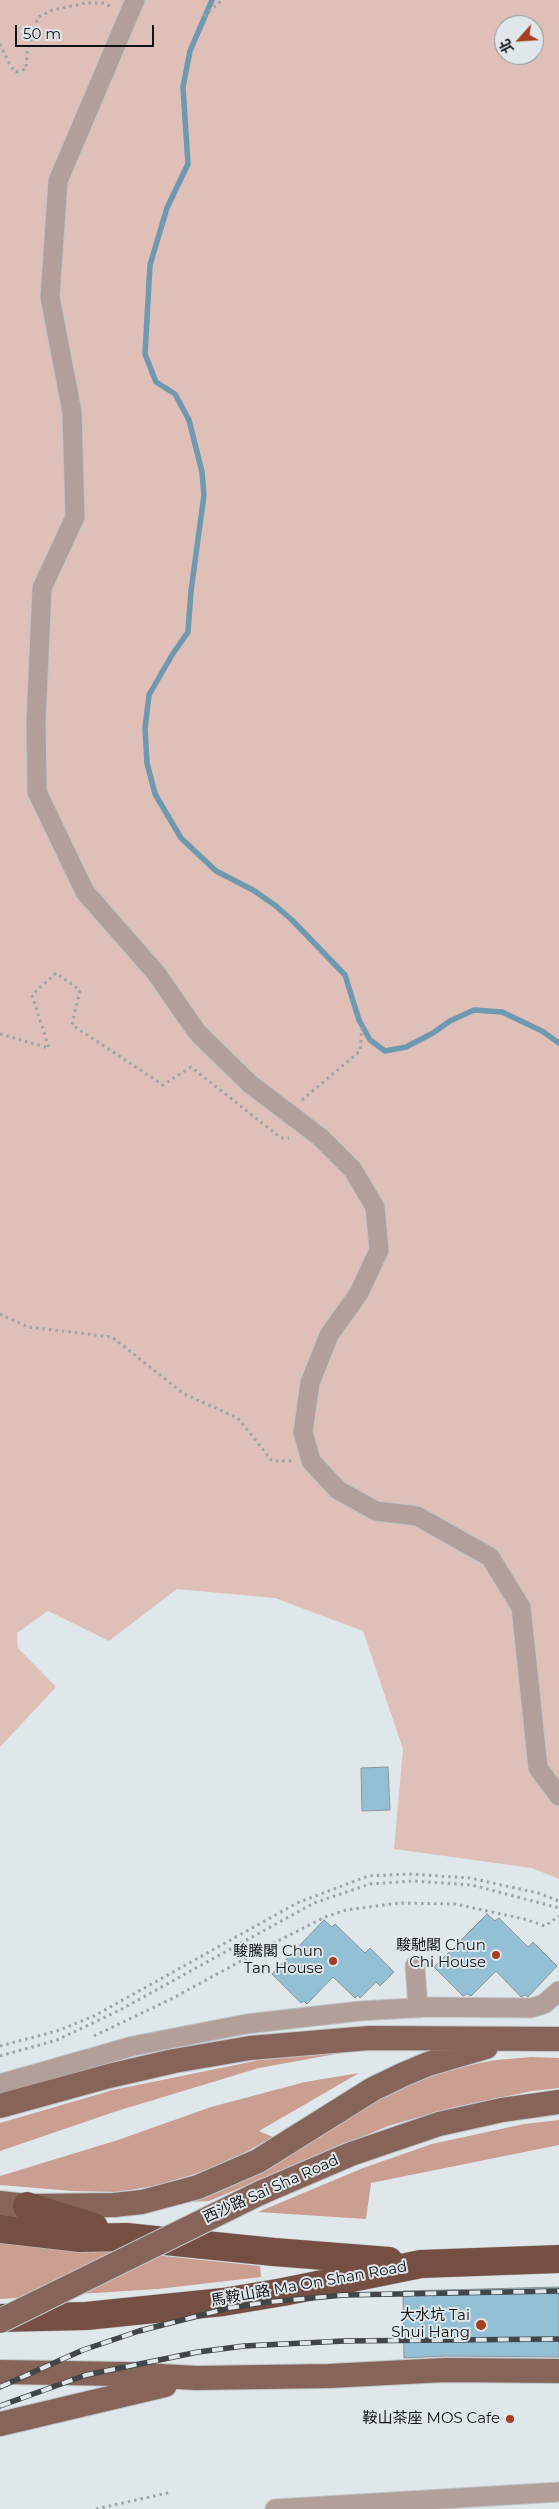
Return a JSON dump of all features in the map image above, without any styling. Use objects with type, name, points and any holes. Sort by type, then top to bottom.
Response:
[{"type":"highway","points":[[27,2206],[126,2237]]},
{"type":"highway","points":[[0,2229],[80,2238],[126,2237],[421,2264]]},
{"type":"highway","name":"馬鞍山路 Ma On Shan Road","points":[[0,2320],[86,2316],[223,2302],[421,2264],[559,2259]]},
{"type":"main road","points":[[0,2106],[109,2076],[183,2059],[250,2048],[302,2042],[369,2038],[559,2039]]},
{"type":"main road","points":[[0,2203],[27,2206],[88,2207],[142,2202],[198,2187],[258,2161],[373,2089],[402,2075],[470,2051],[527,2039]]},
{"type":"main road","name":"西沙路 Sai Sha Road","points":[[0,2320],[260,2192],[351,2154],[439,2124],[495,2111],[559,2102]]},
{"type":"main road","points":[[0,2372],[126,2374],[196,2378],[329,2376],[446,2370],[559,2371]]},
{"type":"main road","points":[[0,2424],[123,2393],[196,2378]]},
{"type":"street","points":[[135,0],[58,181],[50,297],[72,412],[75,517],[42,588],[36,721],[37,792],[85,892],[156,974],[197,1032],[250,1084],[320,1137],[353,1170],[375,1207],[379,1250],[358,1293],[329,1335],[310,1383],[302,1432],[311,1461],[338,1490],[376,1511],[417,1516],[490,1557],[521,1607],[538,1768],[559,1796]]},
{"type":"street","points":[[416,1966],[418,2008]]},
{"type":"street","points":[[0,2084],[77,2060],[189,2034],[303,2016],[418,2008],[531,2008],[544,2004],[559,1991]]},
{"type":"street","points":[[274,2509],[559,2492]]},
{"type":"street","points":[[488,2496],[521,2509]]},
{"type":"path","points":[[204,16],[222,0]]},
{"type":"path","points":[[0,44],[11,68],[16,72],[26,69],[27,52],[38,17],[53,10],[86,4],[105,3],[127,18]]},
{"type":"path","points":[[0,1034],[48,1048],[32,995],[56,973],[80,990],[72,1025],[164,1085],[191,1067],[281,1138],[320,1137]]},
{"type":"path","points":[[295,1106],[334,1070],[351,1060],[360,1051],[362,1025]]},
{"type":"path","points":[[0,1314],[28,1327],[112,1337],[184,1394],[238,1418],[272,1461],[311,1461]]},
{"type":"path","points":[[0,2046],[57,2031],[94,2016],[297,1903],[368,1876],[409,1874],[470,1878],[538,1893],[559,1901]]},
{"type":"path","points":[[0,2056],[57,2040],[118,2011],[314,1903],[370,1884],[414,1881],[472,1885],[559,1908]]},
{"type":"path","points":[[89,2039],[173,1998],[325,1917],[346,1910],[399,1903],[455,1904],[524,1919],[545,1926],[559,1916]]},
{"type":"path","points":[[96,2509],[172,2492]]},
{"type":"shaded area","points":[[0,0],[559,0],[559,1879],[532,1868],[394,1849],[403,1749],[363,1631],[275,1598],[177,1589],[109,1641],[48,1611],[17,1633],[18,1648],[56,1687],[0,1747]]},
{"type":"shaded area","points":[[358,2050],[259,2068],[117,2111],[0,2151],[0,2123],[113,2090],[260,2060]]},
{"type":"shaded area","points":[[532,2057],[559,2058],[559,2088],[532,2091],[455,2107],[388,2126],[209,2201],[187,2202],[413,2081],[454,2068],[496,2060]]},
{"type":"shaded area","points":[[359,2073],[259,2131],[273,2137],[239,2156],[198,2173],[159,2185],[118,2192],[73,2191],[0,2185],[0,2176],[118,2140],[211,2107],[305,2082]]},
{"type":"shaded area","points":[[559,2120],[559,2145],[371,2183],[366,2219],[258,2212],[363,2168],[432,2144],[524,2124]]},
{"type":"shaded area","points":[[0,2239],[260,2266],[261,2277],[158,2289],[0,2299]]},
{"type":"building","points":[[388,1767],[390,1810],[362,1811],[361,1768]]},
{"type":"building","name":"駿馳閣 Chun Chi House","points":[[487,1914],[495,1921],[499,1918],[528,1947],[533,1942],[557,1966],[528,1997],[525,1995],[521,1997],[496,1971],[471,1996],[467,1994],[463,1996],[434,1967]]},
{"type":"building","name":"駿騰閣 Chun Tan House","points":[[324,1920],[332,1927],[335,1924],[365,1953],[370,1948],[394,1972],[380,1986],[376,1982],[360,1998],[358,1995],[355,1998],[333,1977],[307,2004],[304,2001],[301,2003],[272,1974]]},
{"type":"building","name":"大水坑 Tai Shui Hang","points":[[559,2287],[559,2357],[445,2356],[404,2358],[403,2291]]},
{"type":"waterway","points":[[212,0],[190,51],[183,87],[188,164],[167,208],[150,265],[145,354],[156,382],[175,394],[189,420],[202,472],[204,495],[191,591],[188,632],[149,695],[145,728],[147,763],[155,794],[181,838],[216,871],[253,890],[276,906],[345,975],[359,1020],[370,1040],[385,1051],[406,1047],[433,1033],[450,1021],[474,1010],[502,1012],[542,1031],[559,1043]]},
{"type":"railway","points":[[0,2387],[83,2350],[139,2331],[229,2308],[268,2302],[344,2295],[559,2291]]},
{"type":"railway","points":[[0,2406],[86,2375],[198,2352],[244,2346],[344,2341],[559,2339]]},
{"type":"place","name":"駿馳閣 Chun Chi House","points":[[496,1955]]},
{"type":"place","name":"駿騰閣 Chun Tan House","points":[[333,1961]]},
{"type":"place","name":"大水坑 Tai Shui Hang","points":[[481,2325]]},
{"type":"place","name":"鞍山茶座 MOS Cafe","points":[[510,2419]]}]
